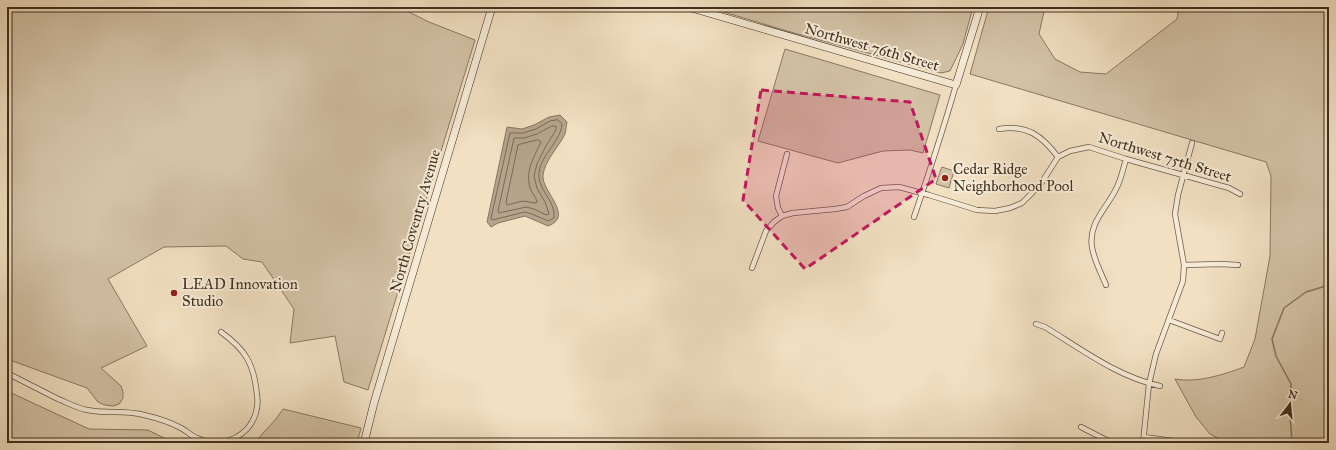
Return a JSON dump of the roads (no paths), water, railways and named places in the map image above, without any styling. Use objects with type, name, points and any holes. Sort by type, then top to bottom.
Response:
[{"type":"street","name":"North Coventry Avenue","points":[[364,443],[374,403],[492,7]]},
{"type":"street","name":"Northwest 76th Street","points":[[688,7],[956,85]]},
{"type":"street","points":[[914,217],[940,142],[980,7]]},
{"type":"street","points":[[752,268],[766,231],[782,216],[793,213],[847,207],[864,196],[881,188],[899,187],[976,210],[995,211],[1010,208],[1022,203],[1039,186],[1058,157],[1040,137],[1030,131],[1018,128],[998,129]]},
{"type":"street","points":[[1180,442],[1143,440],[1150,384],[1156,354],[1183,281],[1184,265],[1175,214],[1176,203],[1192,143]]},
{"type":"street","name":"Northwest 75th Street","points":[[1058,157],[1070,151],[1089,147],[1229,188],[1240,194]]},
{"type":"street","points":[[782,216],[778,208],[776,196],[787,154]]},
{"type":"street","points":[[1106,285],[1092,248],[1092,237],[1096,221],[1116,189],[1126,159]]},
{"type":"street","points":[[1184,265],[1238,265]]},
{"type":"street","points":[[1169,320],[1220,339],[1222,333]]},
{"type":"street","points":[[1036,324],[1046,327],[1112,368],[1150,384],[1160,386]]},
{"type":"street","points":[[7,373],[72,405],[86,410],[100,412],[135,412],[161,419],[181,428],[196,438],[208,442],[223,442],[242,434],[250,425],[258,403],[256,382],[250,363],[243,351],[234,341],[221,332]]},
{"type":"street","points":[[1081,428],[1112,443]]},
{"type":"water","points":[[560,115],[567,122],[565,134],[546,164],[543,175],[547,188],[558,210],[558,216],[555,222],[548,226],[525,216],[498,223],[491,227],[487,222],[507,127],[522,129],[534,125],[549,117]]},
{"type":"waterway","points":[[1292,443],[1290,413],[1291,384],[1276,356],[1272,339],[1284,308],[1306,292],[1329,285]]},
{"type":"place","name":"Cedar Ridge Neighborhood Pool","points":[[945,178]]},
{"type":"place","name":"LEAD Innovation Studio","points":[[174,293]]}]
